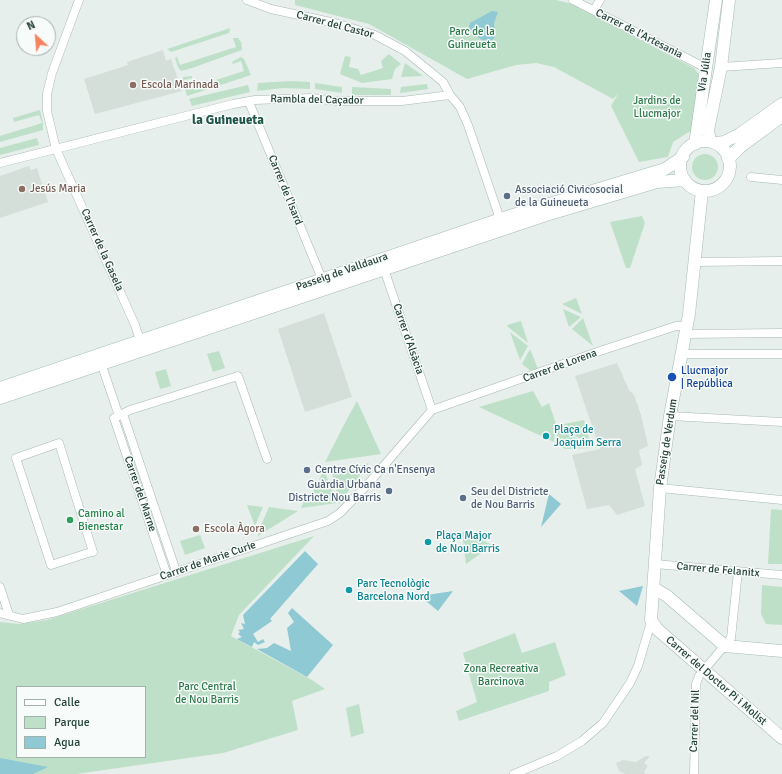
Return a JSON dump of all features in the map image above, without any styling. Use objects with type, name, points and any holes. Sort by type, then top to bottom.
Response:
[{"type":"main road","name":"Via Júlia","points":[[695,144],[716,0]]},
{"type":"main road","name":"Via Júlia","points":[[713,142],[708,130],[721,68],[729,0]]},
{"type":"main road","points":[[706,68],[721,68]]},
{"type":"main road","points":[[713,142],[724,150],[728,159],[728,174],[722,184],[717,188],[702,191],[692,187],[685,180],[681,172],[680,163],[689,148],[695,144],[713,142],[724,142],[740,134],[782,104]]},
{"type":"main road","points":[[728,159],[740,147],[782,116]]},
{"type":"main road","name":"Passeig de Valldaura","points":[[0,388],[99,359],[501,224],[596,188],[665,169],[683,157]]},
{"type":"main road","name":"Passeig de Valldaura","points":[[501,224],[568,208],[657,182],[685,180]]},
{"type":"main road","name":"Passeig de Verdum","points":[[651,622],[660,488],[670,416],[687,330],[696,262],[702,191]]},
{"type":"main road","name":"Passeig de Valldaura","points":[[0,398],[99,359],[140,340],[322,279],[382,264]]},
{"type":"main road","points":[[654,588],[667,596],[725,646],[782,651]]},
{"type":"main road","name":"Carrer del Doctor Pi i Molist","points":[[651,622],[782,738]]},
{"type":"street","name":"Carrer de la Gasela","points":[[79,0],[52,73],[47,94],[47,111],[56,149],[132,317],[140,340]]},
{"type":"street","name":"Carrer del Castor","points":[[247,0],[271,9],[331,22],[375,35],[405,51],[441,80],[450,95],[460,107],[468,125],[501,224]]},
{"type":"street","name":"Carrer de l'Artesania","points":[[573,0],[706,68]]},
{"type":"street","points":[[594,10],[600,0]]},
{"type":"street","points":[[721,68],[782,63]]},
{"type":"street","name":"Rambla del Caçador","points":[[0,163],[225,106],[272,98],[311,98],[336,102],[402,101],[450,95]]},
{"type":"street","name":"Carrer de l'Isard","points":[[249,102],[322,279]]},
{"type":"street","points":[[751,177],[782,180]]},
{"type":"street","points":[[696,262],[782,260]]},
{"type":"street","name":"Carrer d'Alsàcia","points":[[382,264],[432,410]]},
{"type":"street","name":"Carrer de Lorena","points":[[432,410],[676,326],[687,330],[782,333]]},
{"type":"street","points":[[682,354],[782,354]]},
{"type":"street","name":"Carrer del Marne","points":[[99,359],[121,415],[176,571]]},
{"type":"street","points":[[121,415],[130,410],[238,376],[267,459]]},
{"type":"street","name":"Carrer de Marie Curie","points":[[0,613],[22,618],[57,612],[328,521],[340,513],[368,484],[432,410]]},
{"type":"street","name":"Carrer del Marne","points":[[121,415],[114,418],[167,575]]},
{"type":"street","points":[[670,416],[782,422]]},
{"type":"street","points":[[59,442],[91,552],[51,565],[16,458],[59,442]]},
{"type":"street","points":[[660,488],[782,500]]},
{"type":"street","name":"Carrer de Felanitx","points":[[655,564],[782,575]]},
{"type":"street","name":"Carrer del Nil","points":[[694,774],[697,680],[725,646],[732,635],[738,571]]},
{"type":"street","points":[[0,587],[9,615]]},
{"type":"street","points":[[514,774],[557,756],[582,741],[603,723],[620,699],[638,666],[651,622]]},
{"type":"shaded area","name":"Escola Marinada","points":[[163,50],[166,61],[171,59],[182,91],[95,114],[84,79],[128,65],[127,62]]},
{"type":"shaded area","name":"Jesús Maria","points":[[29,166],[31,170],[37,168],[48,202],[0,218],[0,176]]},
{"type":"shaded area","points":[[324,313],[352,397],[305,412],[278,329]]},
{"type":"shaded area","points":[[617,363],[629,390],[634,395],[641,415],[648,446],[639,450],[642,465],[635,469],[645,506],[617,515],[609,505],[587,509],[572,455],[600,449],[575,376]]},
{"type":"shaded area","points":[[646,756],[650,756],[644,763],[648,766],[644,772],[646,774],[625,774],[619,771],[616,763],[623,760],[636,762]]},
{"type":"green space","name":"Parc de la Guineueta","points":[[295,0],[556,0],[572,4],[694,68],[699,75],[692,130],[673,142],[668,157],[639,162],[611,106],[618,94],[613,99],[554,67],[536,63],[516,65],[467,79],[369,24],[295,5]]},
{"type":"green space","points":[[230,28],[229,33],[171,52],[167,49]]},
{"type":"green space","points":[[233,38],[238,38],[241,42],[242,50],[181,71],[178,67],[175,58],[177,57],[180,65],[236,47]]},
{"type":"green space","points":[[389,54],[401,64],[395,69],[392,79],[362,83],[340,74],[345,56],[351,57],[349,67],[358,69],[361,75],[383,68],[381,61]]},
{"type":"green space","points":[[241,57],[244,59],[251,75],[187,96],[183,77],[192,76],[192,78],[184,80],[188,89],[244,71],[241,61],[233,64],[232,62]]},
{"type":"green space","points":[[405,63],[423,76],[401,77]]},
{"type":"green space","points":[[291,81],[310,82],[310,89],[283,88],[257,91],[258,83]]},
{"type":"green space","points":[[315,83],[342,87],[342,93],[315,89]]},
{"type":"green space","points":[[427,84],[428,89],[400,93],[401,87]]},
{"type":"green space","points":[[248,85],[250,92],[192,106],[189,99]]},
{"type":"green space","points":[[352,87],[391,89],[391,95],[352,95]]},
{"type":"green space","points":[[40,110],[43,123],[43,130],[0,142],[0,136],[42,123],[39,115],[14,122],[13,118]]},
{"type":"green space","points":[[37,138],[39,145],[0,155],[0,148]]},
{"type":"green space","points":[[705,154],[715,157],[718,167],[715,177],[705,180],[695,177],[692,167],[695,157]]},
{"type":"green space","points":[[642,216],[645,223],[630,268],[626,268],[610,222]]},
{"type":"green space","points":[[576,298],[582,314],[562,304]]},
{"type":"green space","points":[[563,309],[581,317],[569,327]]},
{"type":"green space","points":[[583,318],[593,346],[572,329]]},
{"type":"green space","points":[[521,321],[528,343],[507,325]]},
{"type":"green space","points":[[510,332],[528,346],[520,360]]},
{"type":"green space","points":[[530,349],[538,369],[531,371],[522,364]]},
{"type":"green space","points":[[219,351],[225,368],[213,372],[207,354]]},
{"type":"green space","points":[[166,369],[171,386],[160,389],[155,372]]},
{"type":"green space","points":[[533,391],[542,407],[549,403],[556,424],[554,442],[479,407]]},
{"type":"green space","points":[[357,401],[381,454],[325,462],[348,417]]},
{"type":"green space","points":[[584,420],[591,446],[559,425]]},
{"type":"green space","points":[[558,426],[591,448],[565,449],[556,443]]},
{"type":"green space","points":[[369,463],[339,504],[332,473]]},
{"type":"green space","points":[[324,470],[337,503],[301,508],[304,501],[308,502]]},
{"type":"green space","points":[[247,505],[263,507],[255,526]]},
{"type":"green space","points":[[269,507],[298,511],[258,536],[258,532]]},
{"type":"green space","points":[[771,509],[782,510],[782,564],[768,564]]},
{"type":"green space","points":[[462,532],[493,545],[466,564]]},
{"type":"green space","points":[[200,535],[205,548],[185,555],[180,541]]},
{"type":"green space","name":"Parc Central de Nou Barris","points":[[314,536],[239,615],[231,636],[312,680],[325,689],[292,701],[298,730],[223,753],[76,774],[0,774],[0,622],[19,624],[47,620]]},
{"type":"green space","points":[[762,585],[782,587],[782,625],[766,624],[761,614]]},
{"type":"green space","name":"Zona Recreativa Barcinova","points":[[515,633],[522,653],[555,642],[566,675],[549,682],[549,691],[459,721],[456,711],[477,702],[463,653]]},
{"type":"green space","points":[[359,704],[364,733],[351,737],[346,708]]},
{"type":"water","points":[[492,11],[498,12],[494,23],[495,37],[489,43],[468,30],[470,23]]},
{"type":"water","points":[[549,494],[561,504],[541,527]]},
{"type":"water","points":[[305,551],[318,564],[270,619],[272,621],[253,634],[258,642],[263,639],[265,642],[258,645],[254,642],[252,647],[237,639],[242,637],[238,634],[240,632],[238,630],[244,629],[241,623],[245,624],[243,615]]},
{"type":"water","points":[[643,586],[637,606],[619,591]]},
{"type":"water","points":[[453,591],[438,611],[420,596]]},
{"type":"water","points":[[292,608],[333,645],[307,677],[257,649],[267,648],[274,643],[291,651],[287,628],[294,622],[288,613]]},
{"type":"water","points":[[0,758],[48,767],[33,774],[0,774]]},
{"type":"place","name":"Escola Marinada","points":[[133,85]]},
{"type":"place","name":"Jesús Maria","points":[[22,189]]},
{"type":"place","name":"Associació Civicosocial de la Guineueta","points":[[507,196]]},
{"type":"place","name":"Llucmajor | República","points":[[672,377]]},
{"type":"place","name":"Plaça de Joaquim Serra","points":[[546,436]]},
{"type":"place","name":"Centre Cívic Ca n'Ensenya","points":[[307,470]]},
{"type":"place","name":"Guàrdia Urbana Districte Nou Barris","points":[[389,491]]},
{"type":"place","name":"Seu del Districte de Nou Barris","points":[[463,498]]},
{"type":"place","name":"Camino al Bienestar","points":[[70,520]]},
{"type":"place","name":"Escola Àgora","points":[[196,529]]},
{"type":"place","name":"Plaça Major de Nou Barris","points":[[428,542]]},
{"type":"place","name":"Parc Tecnològic Barcelona Nord","points":[[349,590]]},
{"type":"district","name":"la Guineueta","points":[[228,121]]},
{"type":"park label","name":"Jardins de Llucmajor","points":[[657,107]]}]
